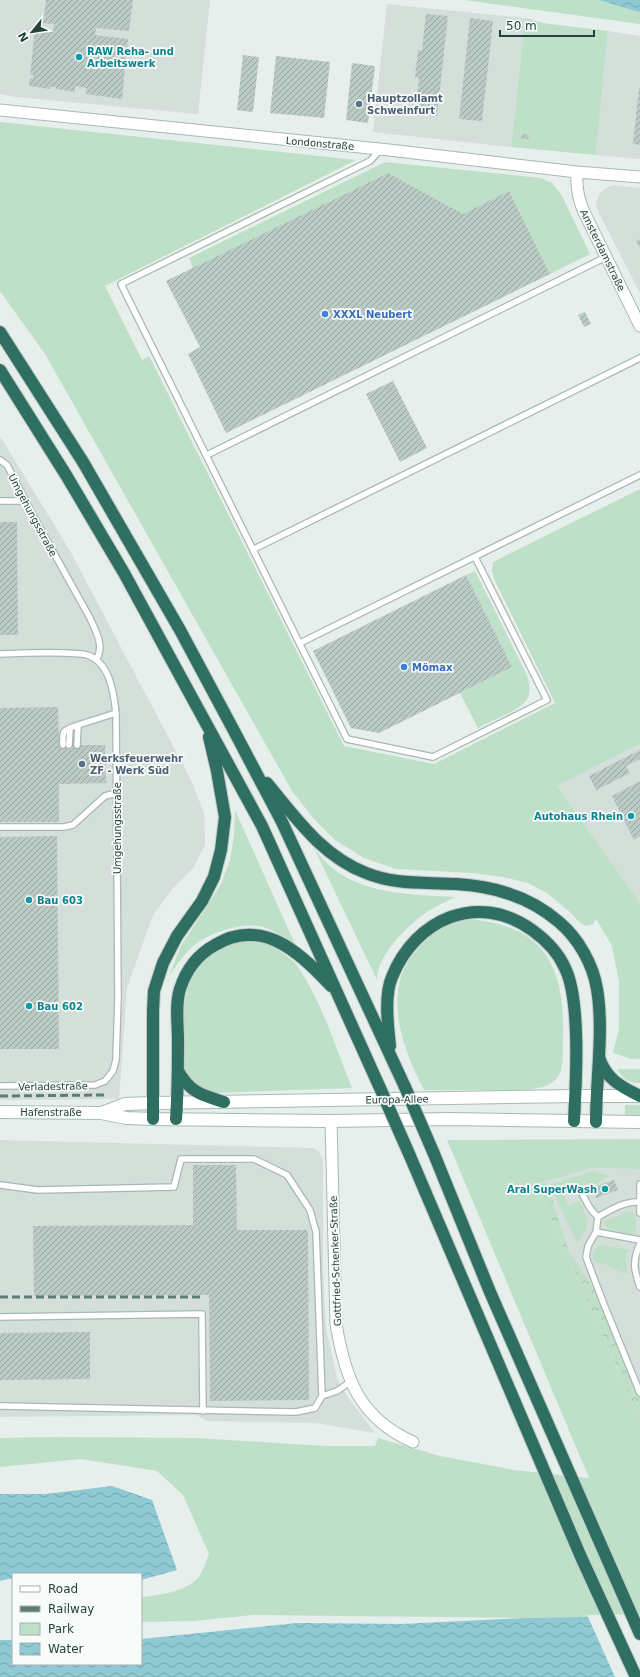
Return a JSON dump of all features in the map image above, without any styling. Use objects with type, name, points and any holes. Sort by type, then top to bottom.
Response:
[{"type":"highway","points":[[0,332],[83,462],[134,550],[180,630],[282,822],[405,1087],[547,1423],[640,1634]]},
{"type":"highway","points":[[0,370],[66,475],[108,547],[204,718],[262,826],[410,1156],[581,1557],[636,1677]]},
{"type":"highway","points":[[154,1119],[154,991],[163,964],[177,936],[202,901],[214,877],[221,850],[226,817],[204,718]]},
{"type":"highway","points":[[251,763],[318,844],[343,862],[366,873],[388,880],[412,883],[470,885],[503,891],[535,904],[564,926],[576,940],[586,957],[593,973],[597,988],[599,1006],[596,1122]]},
{"type":"highway","points":[[391,1056],[387,1016],[391,979],[407,949],[430,927],[442,920],[473,911],[490,912],[511,917],[539,935],[551,946],[566,968],[570,980],[574,1003],[574,1121]]},
{"type":"highway","points":[[176,1119],[178,1071],[177,1010],[180,990],[191,966],[200,955],[227,938],[242,935],[258,935],[277,940],[295,951],[315,968],[339,995]]},
{"type":"highway","points":[[598,1054],[602,1066],[610,1077],[620,1087],[640,1096]]},
{"type":"highway","points":[[178,1071],[194,1091],[224,1102]]},
{"type":"street","name":"Londonstraße","points":[[0,110],[380,149],[640,178]]},
{"type":"street","name":"Amsterdamstraße","points":[[577,172],[576,183],[579,199],[640,326]]},
{"type":"street","name":"Europa-Allee","points":[[153,1103],[640,1096]]},
{"type":"street","name":"Hafenstraße","points":[[101,1113],[125,1104],[153,1103]]},
{"type":"street","name":"Hafenstraße","points":[[0,1112],[101,1113],[126,1118],[154,1119]]},
{"type":"street","name":"Europa-Allee","points":[[154,1119],[331,1121],[452,1119],[640,1122]]},
{"type":"street","name":"Gottfried-Schenker-Straße","points":[[331,1121],[336,1324],[341,1354],[350,1382],[368,1409],[397,1435],[413,1442]]},
{"type":"lane","points":[[380,149],[370,161],[121,284],[254,549],[347,739],[433,757],[547,700],[476,557]]},
{"type":"lane","points":[[207,455],[606,257]]},
{"type":"lane","points":[[254,549],[640,358]]},
{"type":"lane","name":"Umgehungsstraße","points":[[0,460],[7,465],[95,628],[101,648],[96,660],[110,679],[114,695],[116,713],[117,793],[116,1060],[113,1071],[105,1081]]},
{"type":"lane","points":[[300,643],[640,475]]},
{"type":"lane","points":[[0,501],[26,501]]},
{"type":"lane","points":[[0,654],[48,652],[87,655],[96,660]]},
{"type":"lane","points":[[66,745],[63,732],[65,730],[116,713]]},
{"type":"lane","points":[[77,745],[78,725]]},
{"type":"lane","points":[[0,828],[64,827],[73,825],[105,796],[117,793]]},
{"type":"lane","name":"Verladestraße","points":[[0,1086],[95,1085],[105,1081]]},
{"type":"lane","points":[[0,1185],[38,1190],[174,1187],[182,1159],[254,1158],[287,1175],[310,1210],[316,1232],[322,1396],[315,1408],[296,1412],[0,1406]]},
{"type":"lane","points":[[640,1184],[640,1213]]},
{"type":"lane","points":[[582,1193],[587,1206],[598,1217]]},
{"type":"lane","points":[[598,1217],[617,1207],[634,1201],[639,1202]]},
{"type":"lane","points":[[598,1217],[596,1232],[588,1246],[586,1257],[640,1393]]},
{"type":"lane","points":[[596,1232],[640,1240]]},
{"type":"lane","points":[[640,1244],[635,1254],[634,1272],[640,1287]]},
{"type":"lane","points":[[0,1317],[202,1314],[203,1410]]},
{"type":"lane","points":[[322,1396],[337,1391],[350,1382]]},
{"type":"shaded area","points":[[0,0],[210,0],[198,114],[15,97],[0,94]]},
{"type":"shaded area","points":[[387,4],[525,18],[511,147],[373,132]]},
{"type":"shaded area","points":[[608,31],[640,36],[640,159],[596,155]]},
{"type":"shaded area","points":[[613,185],[640,188],[640,293],[598,211],[596,202],[600,193]]},
{"type":"shaded area","points":[[0,436],[69,549],[191,780],[204,813],[205,845],[193,868],[173,888],[153,915],[127,988],[119,1099],[0,1100]]},
{"type":"shaded area","points":[[640,744],[640,903],[557,786]]},
{"type":"shaded area","points":[[0,1140],[313,1148],[319,1151],[323,1160],[323,1269],[326,1328],[337,1378],[347,1396],[375,1433],[316,1423],[207,1421],[196,1415],[0,1417]]},
{"type":"shaded area","points":[[591,1168],[640,1169],[640,1413],[569,1252],[547,1182]]},
{"type":"green space","points":[[464,0],[599,0],[640,12],[640,24]]},
{"type":"green space","points":[[525,18],[543,23],[608,31],[596,155],[511,147]]},
{"type":"green space","points":[[0,122],[356,160],[105,286],[142,360],[149,356],[344,746],[434,764],[555,703],[495,581],[492,571],[493,562],[640,489],[640,744],[557,786],[640,903],[640,1059],[631,1059],[613,1053],[619,1029],[619,982],[612,946],[596,919],[593,924],[586,926],[579,922],[571,913],[547,893],[528,883],[503,877],[472,873],[396,869],[364,858],[335,840],[314,819],[292,791],[45,354],[0,291]]},
{"type":"green space","points":[[385,162],[541,178],[552,183],[561,194],[590,254],[550,274],[509,191],[463,214],[388,173],[193,268],[189,258]]},
{"type":"green space","points":[[475,571],[527,675],[530,689],[528,697],[520,706],[506,715],[478,728],[460,693],[512,667],[466,575]]},
{"type":"green space","points":[[235,810],[295,944],[264,927],[252,925],[227,929],[210,935],[193,946],[185,954],[169,976],[181,946],[221,884],[230,860],[234,835]]},
{"type":"green space","points":[[314,848],[327,863],[342,875],[359,883],[396,893],[455,897],[424,914],[399,936],[381,963],[377,980]]},
{"type":"green space","points":[[467,919],[494,923],[515,930],[532,940],[545,954],[554,970],[560,990],[563,1012],[563,1038],[561,1071],[553,1082],[541,1087],[525,1090],[424,1090],[408,1055],[402,1037],[398,1018],[397,1000],[400,981],[406,964],[427,939],[444,927]]},
{"type":"green space","points":[[241,942],[253,942],[271,946],[287,956],[297,966],[308,983],[322,1012],[352,1088],[214,1093],[198,1087],[189,1079],[183,1067],[182,1040],[184,1007],[193,972],[202,961],[214,952]]},
{"type":"green space","points":[[617,1069],[640,1069],[640,1083],[626,1080]]},
{"type":"green space","points":[[625,1105],[640,1105],[640,1115],[625,1115]]},
{"type":"green space","points":[[640,1139],[640,1169],[591,1168],[536,1185],[640,1420],[640,1616],[525,1618],[253,1615],[193,1621],[142,1622],[142,1597],[172,1592],[194,1582],[199,1577],[209,1554],[183,1495],[157,1471],[81,1459],[0,1467],[0,1438],[197,1438],[325,1446],[375,1446],[378,1438],[440,1456],[514,1470],[589,1478],[447,1140]]},
{"type":"green space","points":[[593,1171],[610,1176],[593,1186],[590,1183],[563,1193],[568,1206],[580,1202],[587,1220],[585,1232],[577,1243],[550,1185]]},
{"type":"green space","points":[[547,1182],[569,1252],[603,1302],[640,1398],[640,1420],[536,1185]]},
{"type":"green space","points":[[628,1211],[633,1212],[636,1220],[634,1235],[618,1234],[605,1226],[605,1221]]},
{"type":"green space","points":[[600,1244],[629,1250],[625,1259],[628,1275],[608,1267],[605,1263],[604,1265],[594,1261],[594,1252]]},
{"type":"water","points":[[599,0],[640,0],[640,12],[639,12]]},
{"type":"water","points":[[112,1486],[152,1500],[177,1570],[142,1580],[142,1573],[12,1573],[12,1578],[0,1581],[0,1494],[46,1494]]},
{"type":"water","points":[[640,1616],[640,1677],[0,1677],[0,1640],[12,1640],[12,1665],[142,1665],[142,1639],[297,1623],[401,1624],[525,1618]]},
{"type":"pier","points":[[640,1614],[640,1677],[615,1677],[587,1615]]},
{"type":"building","name":"RAW Reha- und Arbeitswerk","points":[[46,0],[133,0],[129,31],[96,28],[95,35],[128,39],[122,99],[86,94],[86,88],[75,86],[75,92],[56,89],[56,87],[50,87],[50,89],[29,86],[30,78],[33,78],[33,75],[30,75],[35,29],[53,31],[54,24],[43,23]]},
{"type":"building","points":[[426,14],[448,16],[437,116],[415,114],[419,78],[415,77],[418,50],[422,51]]},
{"type":"building","points":[[470,18],[493,21],[482,121],[459,119]]},
{"type":"building","points":[[243,55],[259,57],[253,112],[237,110]]},
{"type":"building","points":[[276,56],[330,62],[324,118],[270,113]]},
{"type":"building","name":"Hauptzollamt Schweinfurt","points":[[352,63],[375,66],[368,123],[346,120]]},
{"type":"building","points":[[640,88],[640,145],[633,144]]},
{"type":"building","points":[[522,134],[529,135],[528,139],[522,139]]},
{"type":"building","name":"XXXL Neubert","points":[[388,173],[463,214],[509,191],[550,274],[226,433],[188,354],[200,347],[166,281]]},
{"type":"building","points":[[640,239],[640,248],[636,241]]},
{"type":"building","points":[[585,312],[591,324],[584,327],[578,315]]},
{"type":"building","points":[[393,381],[427,448],[400,462],[366,394]]},
{"type":"building","points":[[0,522],[17,522],[18,635],[0,635]]},
{"type":"building","points":[[466,575],[512,667],[379,733],[351,728],[313,651]]},
{"type":"building","points":[[58,707],[59,745],[105,745],[106,783],[59,784],[59,822],[0,822],[0,708]]},
{"type":"building","points":[[640,750],[640,759],[626,766],[630,773],[596,790],[589,776]]},
{"type":"building","name":"Autohaus Rhein","points":[[640,781],[640,836],[634,840],[612,796]]},
{"type":"building","points":[[57,836],[59,1049],[0,1049],[0,837]]},
{"type":"building","points":[[193,1165],[236,1165],[237,1230],[308,1230],[309,1400],[210,1401],[209,1295],[34,1296],[33,1226],[193,1225]]},
{"type":"building","name":"Aral SuperWash","points":[[614,1180],[618,1190],[596,1198],[592,1188]]},
{"type":"building","points":[[90,1332],[90,1379],[0,1380],[0,1333]]},
{"type":"railway","points":[[0,1096],[104,1095]]},
{"type":"railway","points":[[0,1297],[203,1297]]},
{"type":"place","name":"RAW Reha- und Arbeitswerk","points":[[79,57]]},
{"type":"place","name":"Hauptzollamt Schweinfurt","points":[[359,104]]},
{"type":"place","name":"XXXL Neubert","points":[[325,314]]},
{"type":"place","name":"Mömax","points":[[404,667]]},
{"type":"place","name":"Werksfeuerwehr ZF - Werk Süd","points":[[82,764]]},
{"type":"place","name":"Autohaus Rhein","points":[[631,816]]},
{"type":"place","name":"Bau 603","points":[[29,900]]},
{"type":"place","name":"Bau 602","points":[[29,1006]]},
{"type":"place","name":"Aral SuperWash","points":[[605,1189]]}]
